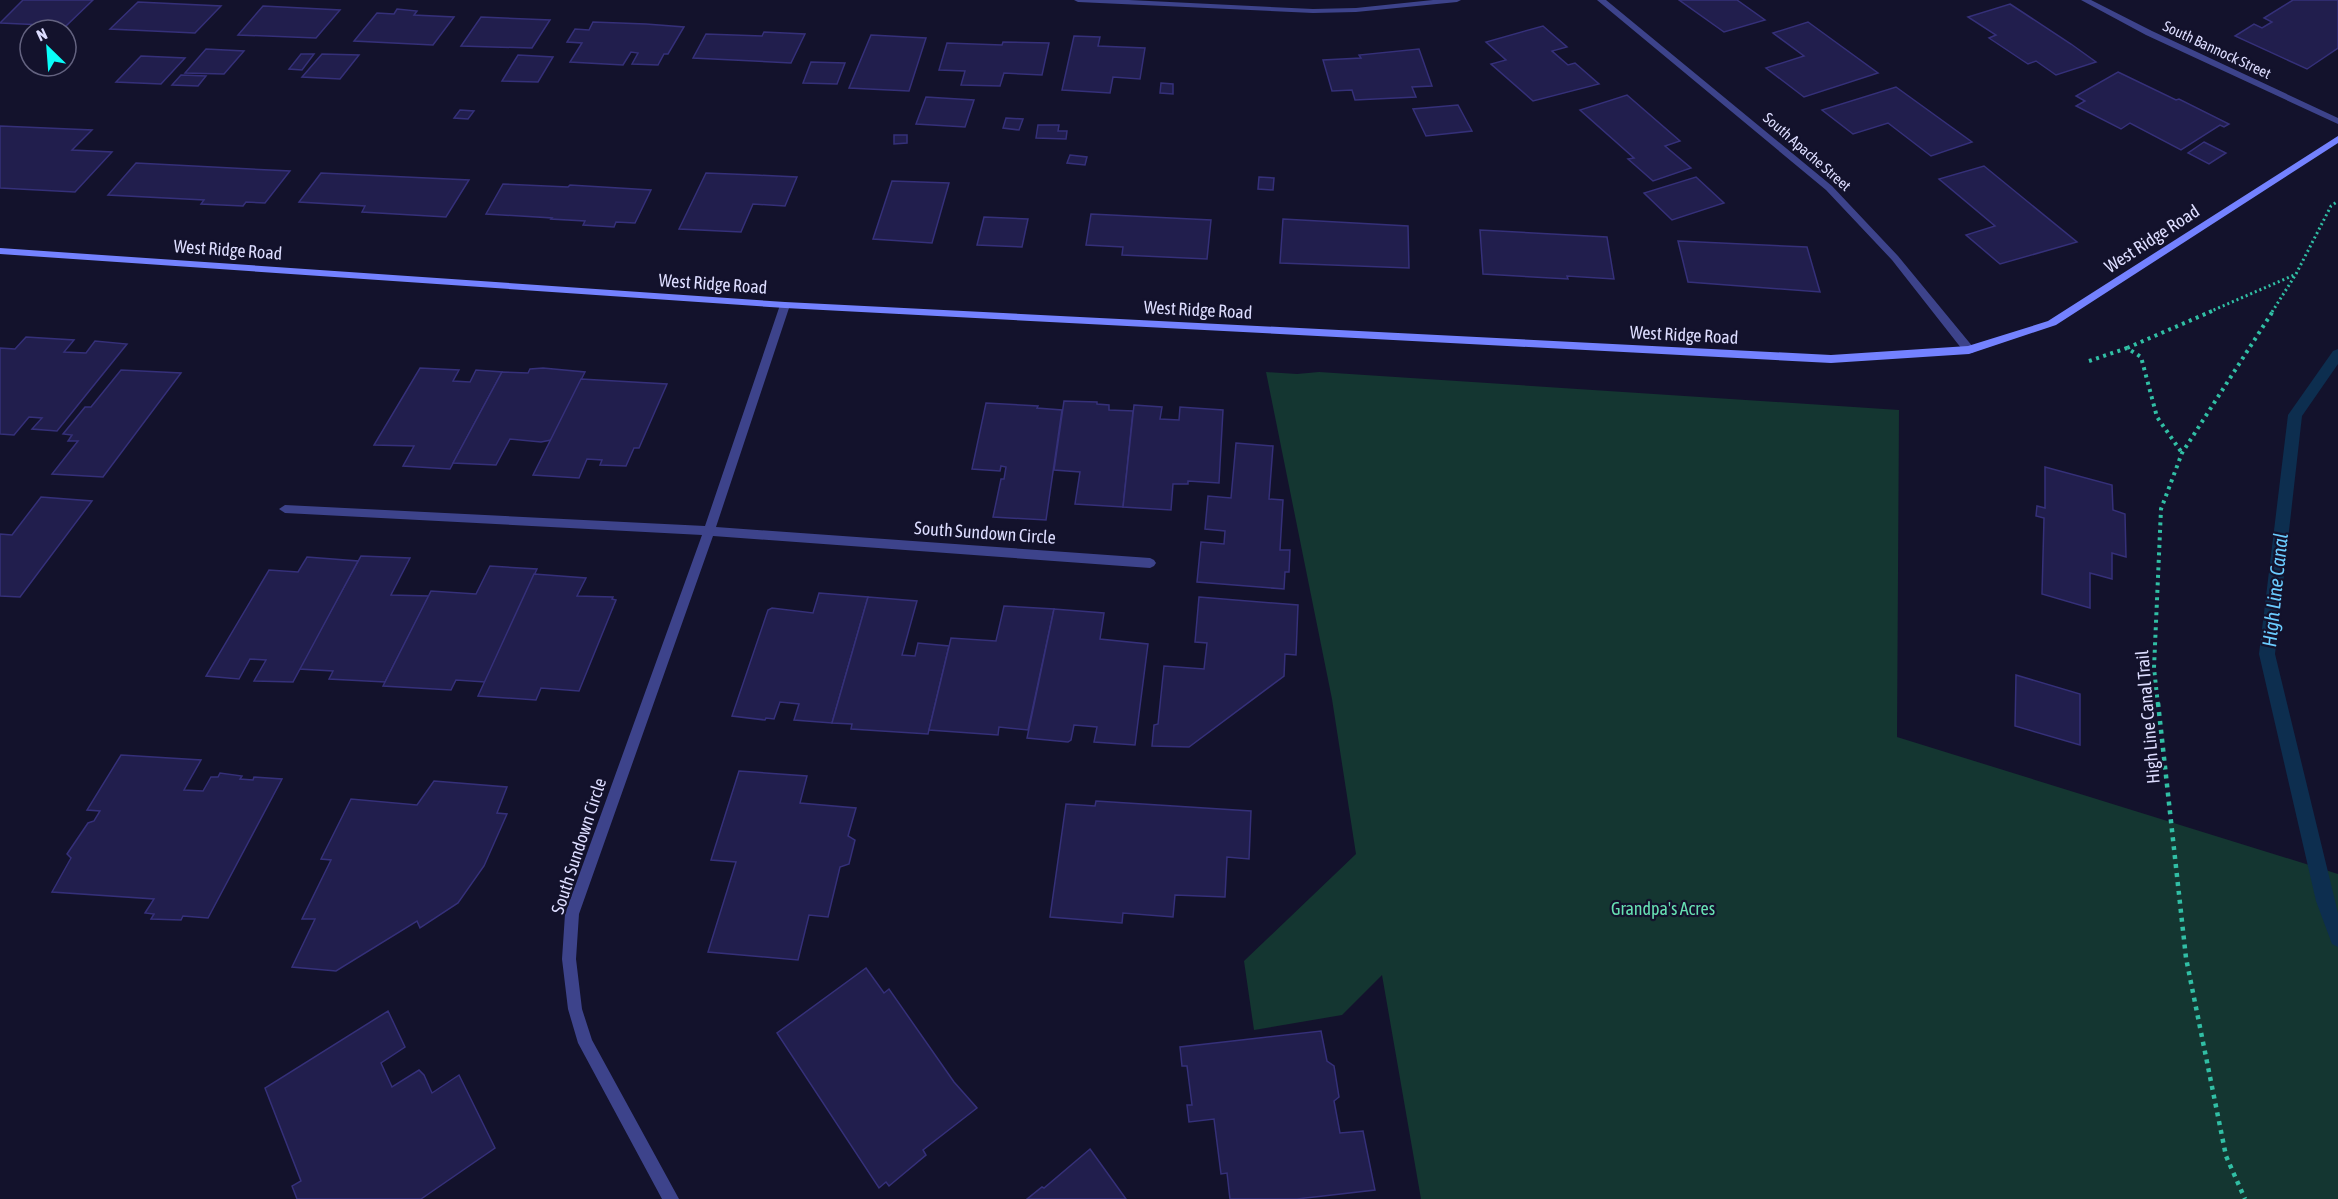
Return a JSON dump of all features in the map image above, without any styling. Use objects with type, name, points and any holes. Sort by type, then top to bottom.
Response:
[{"type":"street","points":[[1078,0],[1313,11],[1378,8],[1457,0]]},
{"type":"street","name":"South Apache Street","points":[[1601,0],[1829,188],[1888,250],[1969,350]]},
{"type":"street","name":"South Bannock Street","points":[[2085,0],[2149,33],[2338,121]]},
{"type":"street","name":"West Ridge Road","points":[[0,251],[785,305],[1832,359],[1969,350],[2052,322],[2338,139]]},
{"type":"street","name":"South Sundown Circle","points":[[671,1199],[585,1043],[575,1009],[569,959],[572,914],[710,531],[785,305]]},
{"type":"street","name":"South Sundown Circle","points":[[285,509],[710,531],[1150,563]]},
{"type":"path","name":"High Line Canal Trail","points":[[2246,1199],[2226,1156],[2186,958],[2154,668],[2161,509],[2182,453],[2296,274],[2331,206],[2338,201]]},
{"type":"path","points":[[2090,361],[2127,348],[2296,274]]},
{"type":"path","points":[[2127,348],[2141,357],[2157,417],[2182,453]]},
{"type":"green space","name":"Grandpa's Acres","points":[[1266,372],[1297,374],[1319,372],[1899,410],[1897,737],[2338,874],[2338,1199],[1421,1199],[1382,975],[1342,1015],[1254,1030],[1244,961],[1356,854],[1332,699]]},
{"type":"building","points":[[23,0],[93,0],[74,18],[18,18],[18,24],[0,23]]},
{"type":"building","points":[[1679,0],[1737,0],[1765,20],[1724,32]]},
{"type":"building","points":[[2293,0],[2338,0],[2338,48],[2307,69],[2235,36],[2254,24],[2262,28],[2272,22],[2264,18]]},
{"type":"building","points":[[138,2],[221,6],[195,33],[110,29]]},
{"type":"building","points":[[2010,4],[2096,62],[2056,75],[2036,61],[2028,64],[1989,38],[1996,35],[1968,17]]},
{"type":"building","points":[[263,6],[340,10],[316,38],[238,35]]},
{"type":"building","points":[[397,9],[417,11],[414,15],[454,17],[433,45],[354,41],[377,13],[394,14]]},
{"type":"building","points":[[481,17],[550,20],[532,48],[461,46]]},
{"type":"building","points":[[593,22],[684,27],[668,54],[664,54],[658,65],[632,64],[638,53],[631,52],[623,65],[570,62],[582,43],[567,42],[575,29],[589,30]]},
{"type":"building","points":[[1808,22],[1878,73],[1804,97],[1766,68],[1804,56],[1773,33]]},
{"type":"building","points":[[1543,26],[1567,47],[1552,51],[1568,65],[1575,63],[1599,84],[1533,101],[1491,64],[1506,60],[1486,42]]},
{"type":"building","points":[[764,32],[805,34],[791,63],[693,58],[706,34],[762,36]]},
{"type":"building","points":[[871,35],[926,38],[909,91],[849,88]]},
{"type":"building","points":[[1074,36],[1100,37],[1098,46],[1145,48],[1140,79],[1113,77],[1110,93],[1062,90]]},
{"type":"building","points":[[1003,42],[1049,43],[1042,75],[1004,73],[1000,86],[961,85],[965,71],[939,70],[947,43],[1002,45]]},
{"type":"building","points":[[206,49],[244,51],[224,74],[185,73]]},
{"type":"building","points":[[1419,49],[1432,86],[1412,87],[1416,97],[1355,100],[1352,90],[1332,91],[1323,60],[1361,58],[1359,55]]},
{"type":"building","points":[[301,54],[314,54],[302,70],[289,69]]},
{"type":"building","points":[[322,54],[359,55],[340,79],[302,77]]},
{"type":"building","points":[[518,55],[553,57],[538,82],[502,81]]},
{"type":"building","points":[[141,56],[185,58],[161,84],[116,82]]},
{"type":"building","points":[[811,62],[845,63],[837,84],[803,83]]},
{"type":"building","points":[[2118,72],[2229,124],[2224,127],[2220,125],[2181,150],[2130,123],[2121,129],[2076,106],[2085,101],[2076,96]]},
{"type":"building","points":[[181,75],[206,76],[198,86],[172,85]]},
{"type":"building","points":[[1161,83],[1173,84],[1173,94],[1160,93]]},
{"type":"building","points":[[1896,87],[1972,142],[1931,156],[1888,123],[1853,134],[1822,110]]},
{"type":"building","points":[[1627,95],[1680,141],[1665,146],[1691,168],[1653,181],[1628,159],[1634,158],[1580,110]]},
{"type":"building","points":[[926,97],[974,100],[965,127],[916,124]]},
{"type":"building","points":[[1458,105],[1472,131],[1426,136],[1413,109]]},
{"type":"building","points":[[460,110],[474,111],[468,119],[454,118]]},
{"type":"building","points":[[1006,118],[1023,119],[1019,130],[1003,128]]},
{"type":"building","points":[[1038,125],[1059,125],[1058,131],[1067,131],[1066,139],[1036,138]]},
{"type":"building","points":[[0,126],[92,130],[72,150],[112,152],[75,192],[0,188]]},
{"type":"building","points":[[894,135],[907,135],[907,143],[894,144]]},
{"type":"building","points":[[2204,142],[2226,153],[2209,164],[2188,153]]},
{"type":"building","points":[[1070,155],[1087,157],[1085,165],[1067,163]]},
{"type":"building","points":[[136,163],[290,171],[265,203],[246,202],[243,206],[201,204],[204,200],[108,195]]},
{"type":"building","points":[[1984,166],[2077,242],[2000,264],[1966,235],[1995,226],[1939,179]]},
{"type":"building","points":[[321,173],[469,180],[446,217],[362,212],[365,206],[299,202]]},
{"type":"building","points":[[706,173],[797,177],[785,206],[753,204],[741,232],[679,229]]},
{"type":"building","points":[[1259,177],[1274,178],[1273,190],[1258,189]]},
{"type":"building","points":[[1696,177],[1724,203],[1672,220],[1644,193]]},
{"type":"building","points":[[892,181],[949,183],[932,243],[873,239]]},
{"type":"building","points":[[503,184],[651,190],[635,223],[616,222],[614,227],[583,225],[585,221],[486,214]]},
{"type":"building","points":[[1091,214],[1211,220],[1207,259],[1122,255],[1123,247],[1086,245]]},
{"type":"building","points":[[984,217],[1028,219],[1022,247],[977,245]]},
{"type":"building","points":[[1283,219],[1408,226],[1409,268],[1280,263]]},
{"type":"building","points":[[1480,230],[1607,237],[1614,279],[1483,274]]},
{"type":"building","points":[[1678,241],[1807,247],[1820,292],[1688,282]]},
{"type":"building","points":[[26,337],[74,340],[64,352],[86,353],[95,341],[127,344],[57,431],[32,429],[42,418],[29,417],[14,435],[0,434],[0,348],[15,349]]},
{"type":"building","points":[[420,368],[459,370],[453,381],[470,382],[476,370],[502,372],[450,469],[403,466],[414,446],[374,445]]},
{"type":"building","points":[[530,369],[585,372],[551,440],[541,442],[510,439],[496,465],[453,463],[502,372],[528,373]]},
{"type":"building","points":[[121,370],[181,373],[103,477],[52,474],[78,441],[68,441],[72,435],[63,434],[85,407],[91,407]]},
{"type":"building","points":[[581,379],[667,384],[639,448],[634,448],[626,466],[600,465],[602,460],[587,459],[579,478],[533,475]]},
{"type":"building","points":[[1064,401],[1097,402],[1097,404],[1109,405],[1109,410],[1133,411],[1123,507],[1075,504],[1080,472],[1054,470]]},
{"type":"building","points":[[986,403],[1062,410],[1046,520],[993,517],[1001,479],[1004,479],[1006,467],[1001,466],[1000,471],[972,469]]},
{"type":"building","points":[[1134,405],[1162,407],[1160,419],[1179,420],[1180,407],[1223,410],[1219,483],[1188,481],[1188,484],[1173,484],[1171,510],[1123,507]]},
{"type":"building","points":[[1236,443],[1273,446],[1269,499],[1283,500],[1280,550],[1290,550],[1289,572],[1285,572],[1284,589],[1197,582],[1201,542],[1224,544],[1225,531],[1205,529],[1208,496],[1231,498]]},
{"type":"building","points":[[2045,467],[2112,485],[2113,510],[2125,514],[2126,557],[2112,553],[2112,579],[2090,573],[2090,608],[2042,594],[2044,518],[2036,516],[2037,506],[2045,508]]},
{"type":"building","points":[[41,497],[92,501],[20,597],[0,596],[0,534],[12,535]]},
{"type":"building","points":[[361,556],[410,558],[391,595],[429,596],[385,682],[329,679],[333,671],[299,669]]},
{"type":"building","points":[[307,557],[358,561],[293,682],[254,681],[266,660],[250,659],[239,679],[206,676],[269,570],[298,572]]},
{"type":"building","points":[[490,566],[537,569],[485,682],[456,680],[451,690],[383,686],[431,591],[476,594]]},
{"type":"building","points":[[534,574],[586,578],[577,596],[613,597],[612,599],[616,600],[579,691],[541,688],[536,700],[478,696]]},
{"type":"building","points":[[819,593],[868,597],[832,723],[794,720],[799,704],[780,702],[774,719],[732,716],[768,610],[772,608],[813,613]]},
{"type":"building","points":[[868,597],[917,601],[902,655],[915,656],[918,643],[949,646],[928,734],[851,729],[852,724],[832,723]]},
{"type":"building","points":[[1199,597],[1298,605],[1296,655],[1285,654],[1284,676],[1189,747],[1152,746],[1154,725],[1158,724],[1164,666],[1204,669],[1207,643],[1195,642]]},
{"type":"building","points":[[1004,606],[1054,609],[1028,730],[999,727],[998,735],[929,730],[951,638],[996,641]]},
{"type":"building","points":[[1054,609],[1104,613],[1100,639],[1148,644],[1135,745],[1094,742],[1097,727],[1074,725],[1071,740],[1068,742],[1027,738]]},
{"type":"building","points":[[2016,675],[2080,694],[2080,745],[2015,726]]},
{"type":"building","points":[[121,755],[201,760],[184,790],[203,791],[211,777],[218,777],[220,773],[242,776],[240,779],[253,780],[254,777],[282,779],[208,918],[183,916],[181,920],[151,919],[154,914],[145,913],[154,899],[52,892],[71,858],[67,854],[88,823],[94,821],[100,811],[87,810]]},
{"type":"building","points":[[739,771],[807,776],[800,803],[856,808],[848,836],[855,840],[849,864],[840,867],[828,917],[809,915],[798,960],[708,952],[736,862],[711,860]]},
{"type":"building","points":[[434,781],[507,787],[497,813],[507,814],[484,866],[458,903],[420,928],[417,921],[336,971],[292,967],[315,919],[302,919],[331,860],[321,859],[351,799],[417,805]]},
{"type":"building","points":[[1096,801],[1251,811],[1249,859],[1227,857],[1225,897],[1175,895],[1173,917],[1123,913],[1122,923],[1050,917],[1066,804],[1095,806]]},
{"type":"building","points":[[866,968],[884,993],[889,989],[954,1082],[977,1108],[923,1150],[926,1155],[889,1186],[886,1182],[879,1188],[777,1033]]},
{"type":"building","points":[[388,1011],[405,1047],[381,1063],[392,1087],[419,1070],[424,1075],[432,1093],[459,1075],[495,1148],[421,1199],[297,1199],[292,1186],[301,1181],[265,1088]]},
{"type":"building","points":[[1321,1031],[1327,1061],[1334,1066],[1339,1097],[1334,1101],[1340,1133],[1363,1131],[1375,1190],[1297,1199],[1230,1199],[1227,1173],[1221,1174],[1214,1119],[1189,1122],[1187,1105],[1192,1105],[1187,1066],[1182,1066],[1180,1047]]},
{"type":"building","points":[[1090,1149],[1126,1199],[1027,1199],[1042,1187],[1044,1188]]},
{"type":"waterway","name":"High Line Canal","points":[[2338,354],[2295,415],[2267,654],[2325,901],[2338,938]]}]
